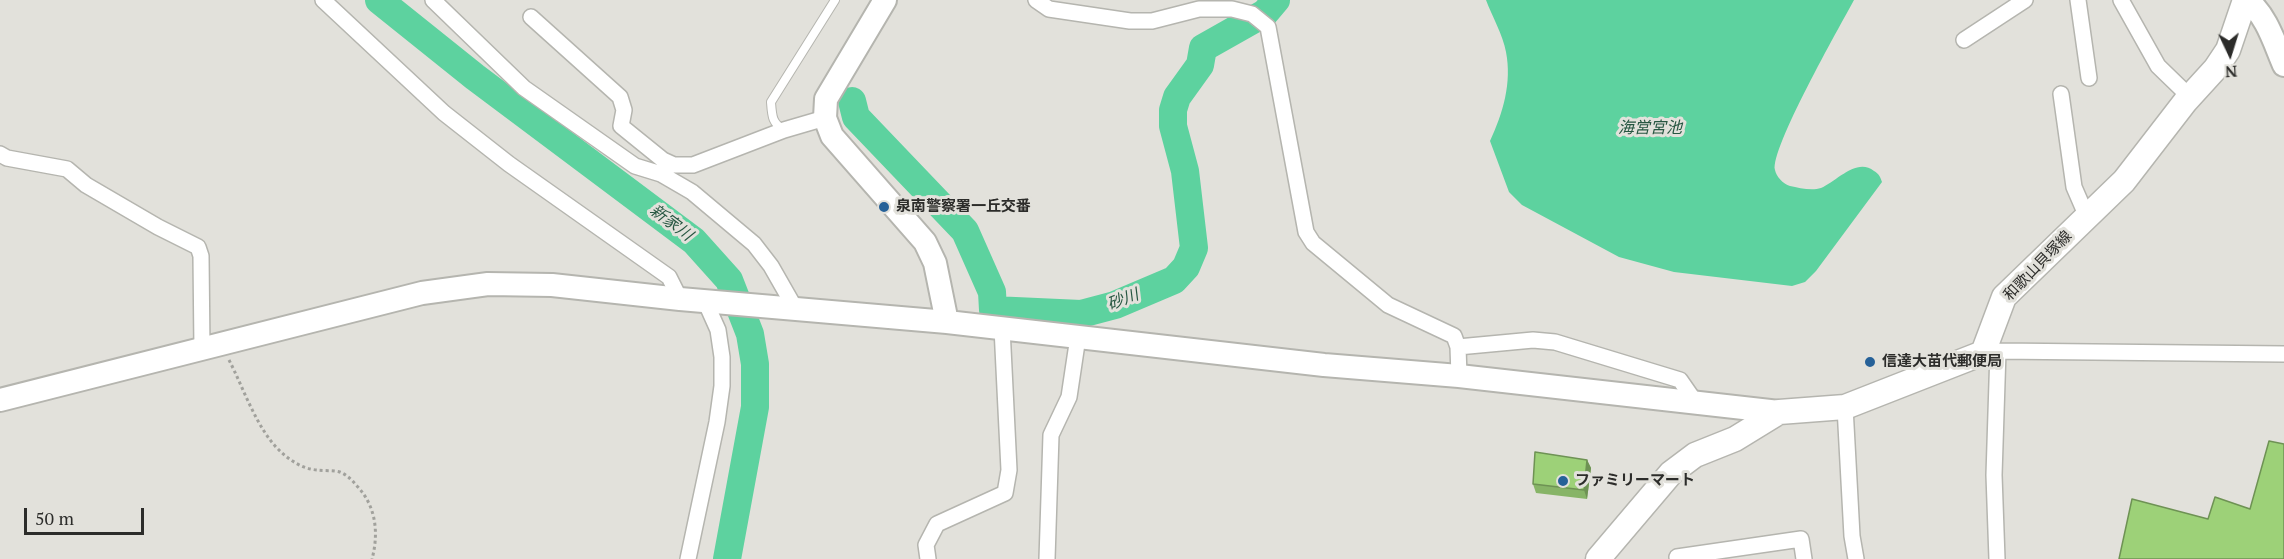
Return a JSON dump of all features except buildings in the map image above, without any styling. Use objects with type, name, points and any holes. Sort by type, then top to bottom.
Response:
[{"type":"main road","name":"和歌山貝塚線","points":[[1990,352],[2004,297],[2124,181],[2190,97],[2216,68],[2228,50],[2246,0]]},
{"type":"main road","points":[[1598,559],[1671,473],[1695,455],[1735,439],[1779,412],[1845,408],[1990,352]]},
{"type":"street","points":[[324,0],[453,120],[509,164],[669,277],[680,299]]},
{"type":"street","points":[[433,0],[524,88],[635,166],[661,174],[692,192],[754,244],[771,267],[795,308]]},
{"type":"street","points":[[885,0],[826,99],[825,118],[832,136],[926,242],[935,263],[947,322]]},
{"type":"street","points":[[1036,0],[1049,9],[1130,21],[1152,21],[1199,9],[1232,9],[1257,18],[1268,27],[1306,232],[1313,243],[1388,305],[1454,336],[1458,347],[1459,376]]},
{"type":"street","points":[[1964,40],[2025,0]]},
{"type":"street","points":[[2078,0],[2089,78]]},
{"type":"street","points":[[2121,0],[2158,66],[2190,97]]},
{"type":"street","points":[[2246,0],[2257,8],[2284,65]]},
{"type":"street","points":[[531,17],[620,97],[624,110],[621,126],[663,160],[674,165],[693,165],[784,130],[825,118]]},
{"type":"street","points":[[2061,94],[2074,187],[2087,217]]},
{"type":"street","points":[[0,154],[8,158],[67,169],[86,185],[158,227],[198,247],[212,348]]},
{"type":"street","points":[[0,400],[422,294],[488,284],[552,285],[680,299],[947,322],[1324,365],[1459,376],[1779,412]]},
{"type":"street","points":[[687,559],[717,422],[722,386],[722,357],[718,330],[705,301]]},
{"type":"street","points":[[928,559],[926,545],[937,524],[1005,494],[1009,470],[1002,328]]},
{"type":"street","points":[[1047,559],[1051,435],[1069,398],[1078,336]]},
{"type":"street","points":[[1458,347],[1533,340],[1555,342],[1680,380],[1696,403]]},
{"type":"street","points":[[1997,559],[1990,352],[2284,354]]},
{"type":"street","points":[[1845,408],[1852,536],[1856,559]]},
{"type":"street","points":[[1678,559],[1677,557],[1801,539],[1804,559]]},
{"type":"lane","points":[[784,130],[772,119],[771,102],[835,0]]},
{"type":"path","points":[[212,348],[266,435],[279,450],[303,467],[338,471],[348,476],[362,491],[371,506],[375,520],[376,539],[372,559]]},
{"type":"water","name":"海営宮池","points":[[1486,0],[1854,0],[1794,114],[1776,158],[1775,170],[1785,184],[1805,189],[1821,188],[1854,168],[1861,167],[1867,167],[1876,172],[1882,182],[1816,271],[1805,282],[1792,286],[1674,272],[1619,257],[1522,205],[1509,192],[1490,141],[1505,98],[1508,64],[1502,39]]},
{"type":"waterway","name":"新家川","points":[[379,0],[475,77],[694,241],[729,280],[750,334],[755,364],[755,407],[727,559]]},
{"type":"waterway","name":"砂川","points":[[852,101],[856,117],[965,231],[992,292],[993,310],[1081,314],[1115,305],[1174,280],[1186,267],[1194,248],[1185,171],[1173,126],[1173,110],[1177,97],[1200,65],[1203,48],[1265,13],[1276,0]]},
{"type":"place","name":"泉南警察署一丘交番","points":[[884,207]]},
{"type":"place","name":"信達大苗代郵便局","points":[[1870,362]]},
{"type":"place","name":"ファミリーマート","points":[[1563,481]]}]
